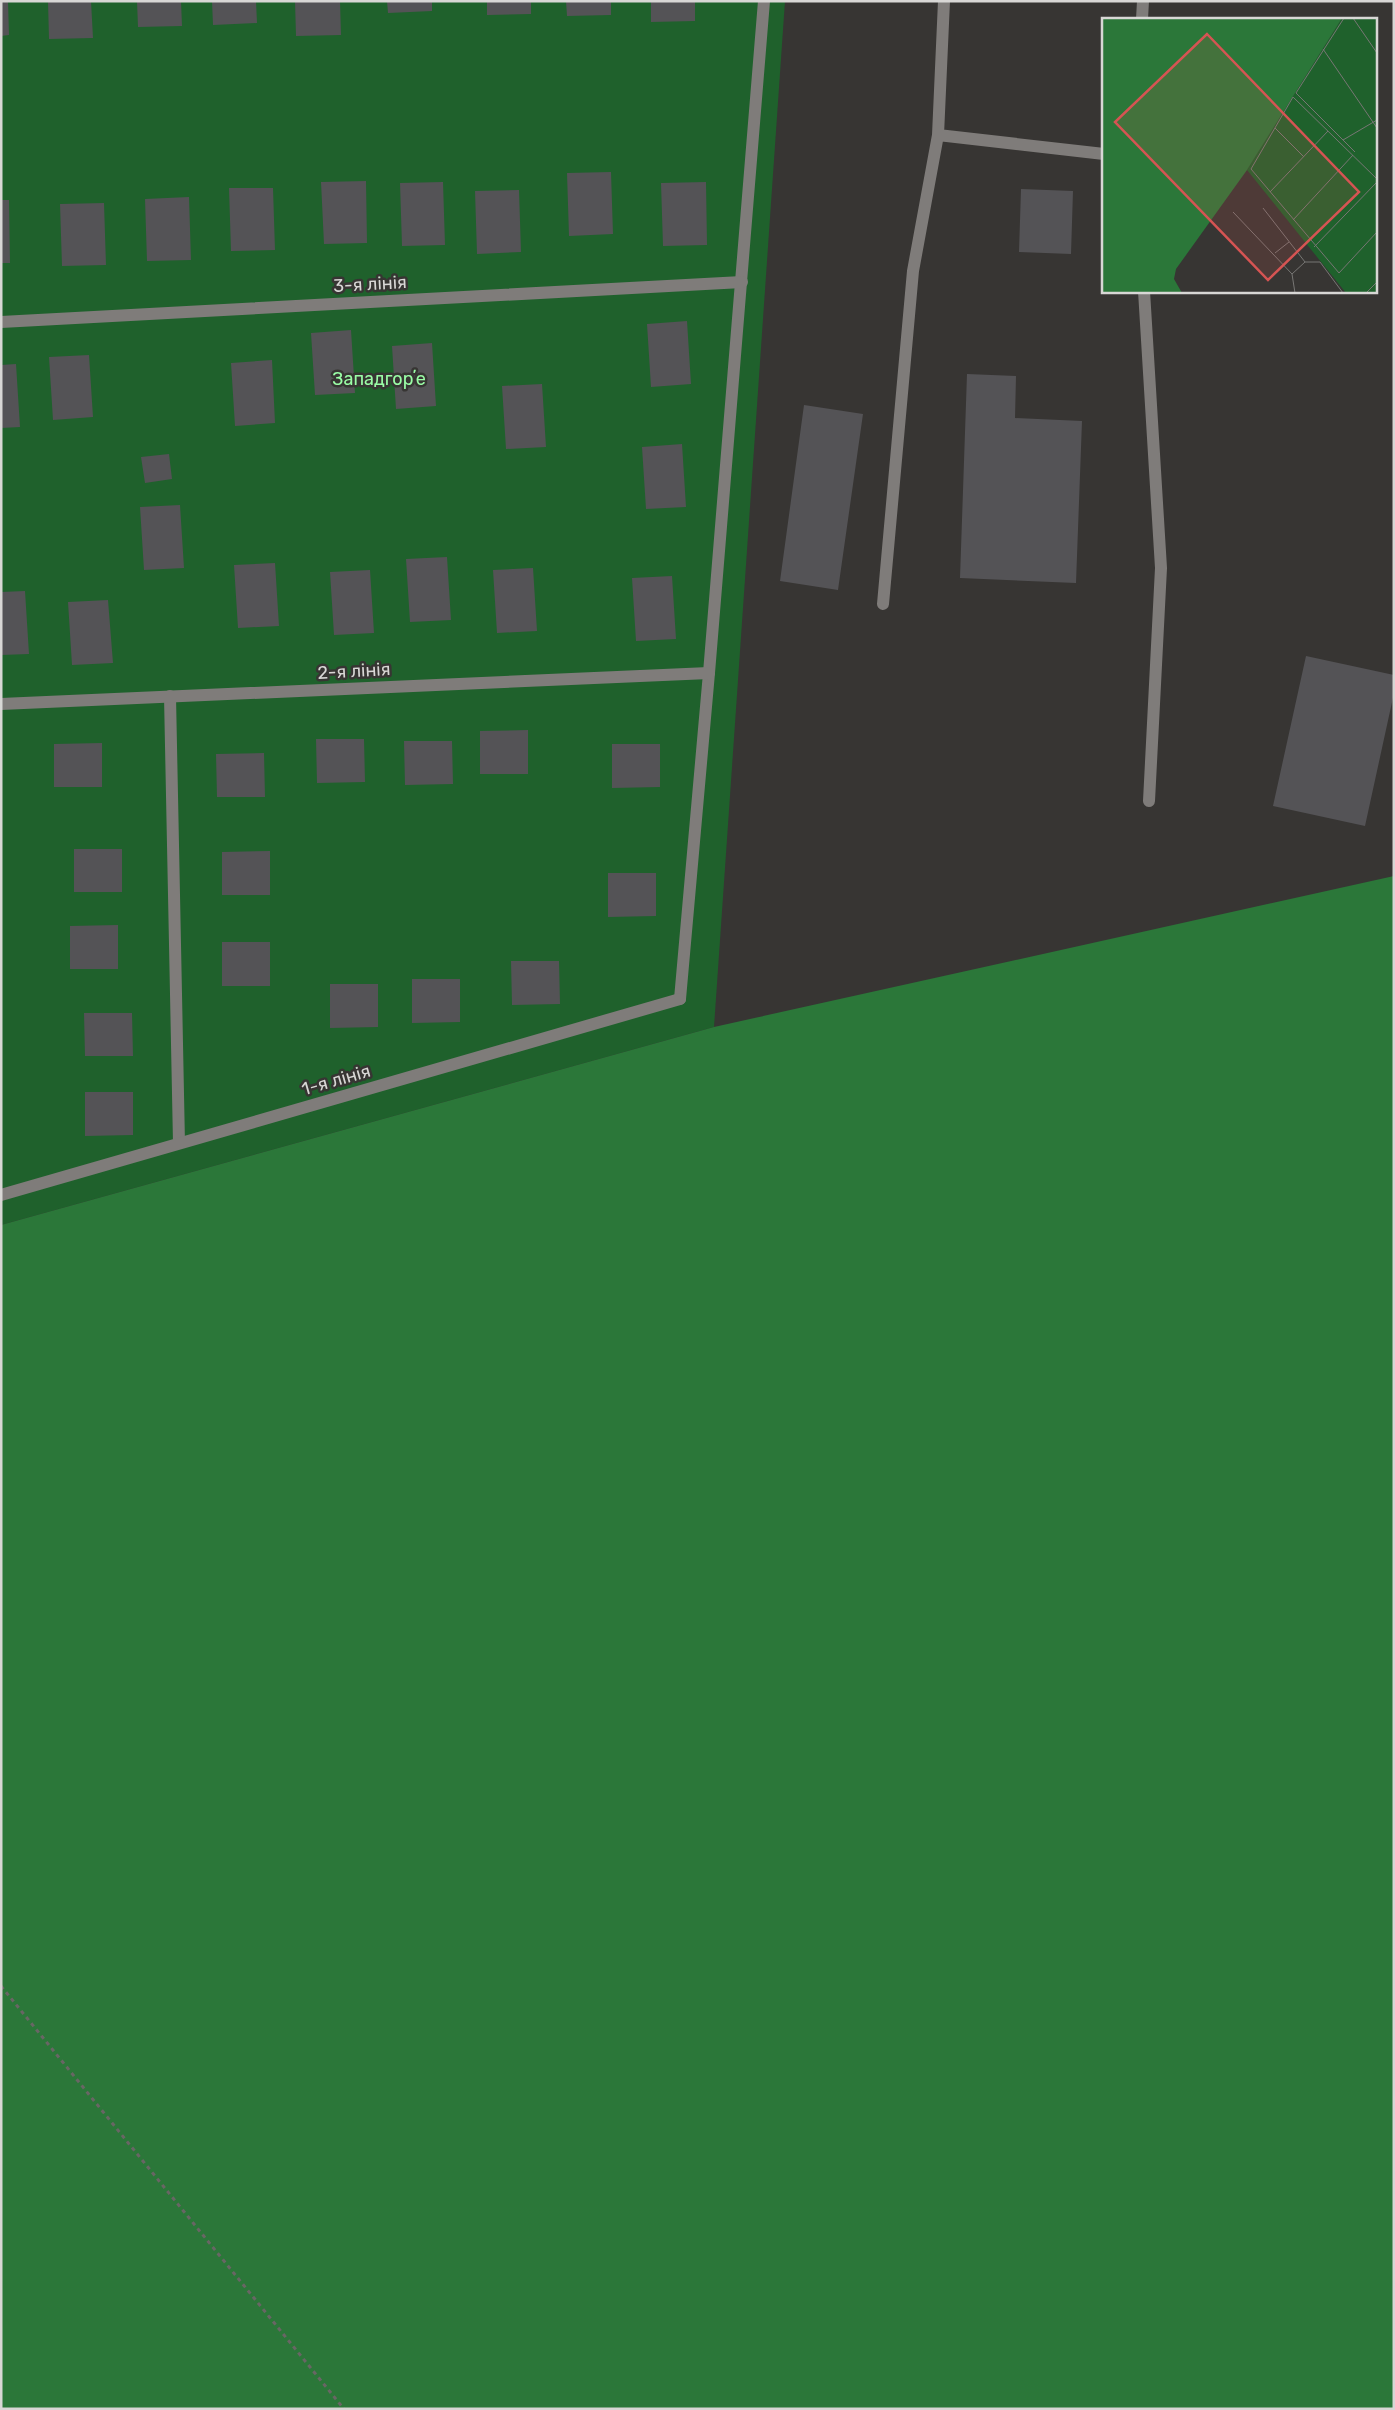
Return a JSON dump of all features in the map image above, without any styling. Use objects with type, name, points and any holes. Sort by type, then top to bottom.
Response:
[{"type":"street","points":[[709,673],[764,1]]},
{"type":"street","points":[[883,604],[913,271],[938,135],[944,1]]},
{"type":"street","points":[[1142,18],[1143,1]]},
{"type":"street","points":[[938,135],[1102,154]]},
{"type":"street","name":"3-я лінія","points":[[1,322],[742,282]]},
{"type":"street","points":[[1144,292],[1161,568],[1149,801]]},
{"type":"street","name":"2-я лінія","points":[[1,704],[709,673]]},
{"type":"street","name":"1-я лінія","points":[[1,1194],[680,999],[709,673]]},
{"type":"street","points":[[170,696],[179,1143]]},
{"type":"path","points":[[1,1986],[344,2409]]},
{"type":"green space","name":"Западгорʼе","points":[[1,1],[785,1],[714,1027],[1,1225]]},
{"type":"green space","points":[[1394,876],[1394,2409],[1,2409],[1,1225],[714,1027]]},
{"type":"building","points":[[1,1],[8,1],[9,35],[1,36]]},
{"type":"building","points":[[48,1],[91,1],[93,38],[49,39]]},
{"type":"building","points":[[137,1],[181,1],[182,26],[138,27]]},
{"type":"building","points":[[212,1],[256,1],[257,23],[213,25]]},
{"type":"building","points":[[295,1],[340,1],[341,35],[296,36]]},
{"type":"building","points":[[387,1],[432,1],[432,11],[388,13]]},
{"type":"building","points":[[487,1],[531,1],[531,14],[487,15]]},
{"type":"building","points":[[566,1],[611,1],[611,15],[567,16]]},
{"type":"building","points":[[651,1],[695,1],[695,21],[651,22]]},
{"type":"building","points":[[611,172],[613,234],[569,236],[567,173]]},
{"type":"building","points":[[366,181],[367,243],[324,244],[321,182]]},
{"type":"building","points":[[443,182],[445,245],[402,246],[400,183]]},
{"type":"building","points":[[706,182],[707,245],[663,246],[661,183]]},
{"type":"building","points":[[229,188],[273,188],[275,250],[231,251]]},
{"type":"building","points":[[1021,189],[1073,191],[1071,254],[1019,252]]},
{"type":"building","points":[[519,190],[521,252],[477,254],[475,191]]},
{"type":"building","points":[[189,197],[191,260],[147,261],[145,199]]},
{"type":"building","points":[[1,200],[9,200],[10,263],[1,263]]},
{"type":"building","points":[[104,203],[106,265],[62,266],[60,204]]},
{"type":"building","points":[[687,321],[691,384],[651,387],[647,324]]},
{"type":"building","points":[[351,330],[355,393],[315,395],[311,333]]},
{"type":"building","points":[[432,343],[436,406],[396,409],[392,346]]},
{"type":"building","points":[[89,355],[93,417],[53,420],[49,357]]},
{"type":"building","points":[[272,360],[275,423],[235,426],[231,363]]},
{"type":"building","points":[[16,364],[20,427],[1,428],[1,365]]},
{"type":"building","points":[[967,374],[1016,376],[1015,418],[1082,421],[1076,583],[960,578]]},
{"type":"building","points":[[542,384],[546,447],[506,449],[502,386]]},
{"type":"building","points":[[804,405],[863,414],[838,590],[780,581]]},
{"type":"building","points":[[682,444],[686,507],[646,509],[642,447]]},
{"type":"building","points":[[169,454],[172,479],[145,483],[141,457]]},
{"type":"building","points":[[180,505],[184,568],[144,570],[140,507]]},
{"type":"building","points":[[447,557],[451,620],[410,622],[406,559]]},
{"type":"building","points":[[275,563],[279,626],[238,628],[234,565]]},
{"type":"building","points":[[533,568],[537,631],[497,633],[493,570]]},
{"type":"building","points":[[370,570],[374,633],[334,635],[330,572]]},
{"type":"building","points":[[672,576],[676,639],[636,641],[632,578]]},
{"type":"building","points":[[25,591],[29,654],[1,655],[1,592]]},
{"type":"building","points":[[108,600],[113,663],[72,665],[68,602]]},
{"type":"building","points":[[1306,656],[1394,675],[1394,693],[1365,826],[1273,806]]},
{"type":"building","points":[[528,730],[528,774],[480,774],[480,731]]},
{"type":"building","points":[[316,739],[364,739],[365,782],[317,783]]},
{"type":"building","points":[[404,741],[452,741],[453,784],[405,785]]},
{"type":"building","points":[[102,743],[102,787],[54,787],[54,744]]},
{"type":"building","points":[[612,744],[660,744],[660,787],[612,788]]},
{"type":"building","points":[[264,753],[265,797],[217,797],[216,754]]},
{"type":"building","points":[[74,849],[122,849],[122,892],[74,892]]},
{"type":"building","points":[[270,851],[270,895],[222,895],[222,852]]},
{"type":"building","points":[[608,873],[656,873],[656,916],[608,917]]},
{"type":"building","points":[[118,925],[118,969],[70,969],[70,926]]},
{"type":"building","points":[[222,942],[270,942],[270,986],[222,986]]},
{"type":"building","points":[[511,961],[559,961],[560,1004],[512,1005]]},
{"type":"building","points":[[412,979],[460,979],[460,1022],[412,1023]]},
{"type":"building","points":[[330,984],[378,984],[378,1027],[330,1028]]},
{"type":"building","points":[[84,1013],[132,1013],[133,1056],[85,1056]]},
{"type":"building","points":[[85,1092],[133,1092],[133,1135],[85,1136]]}]
